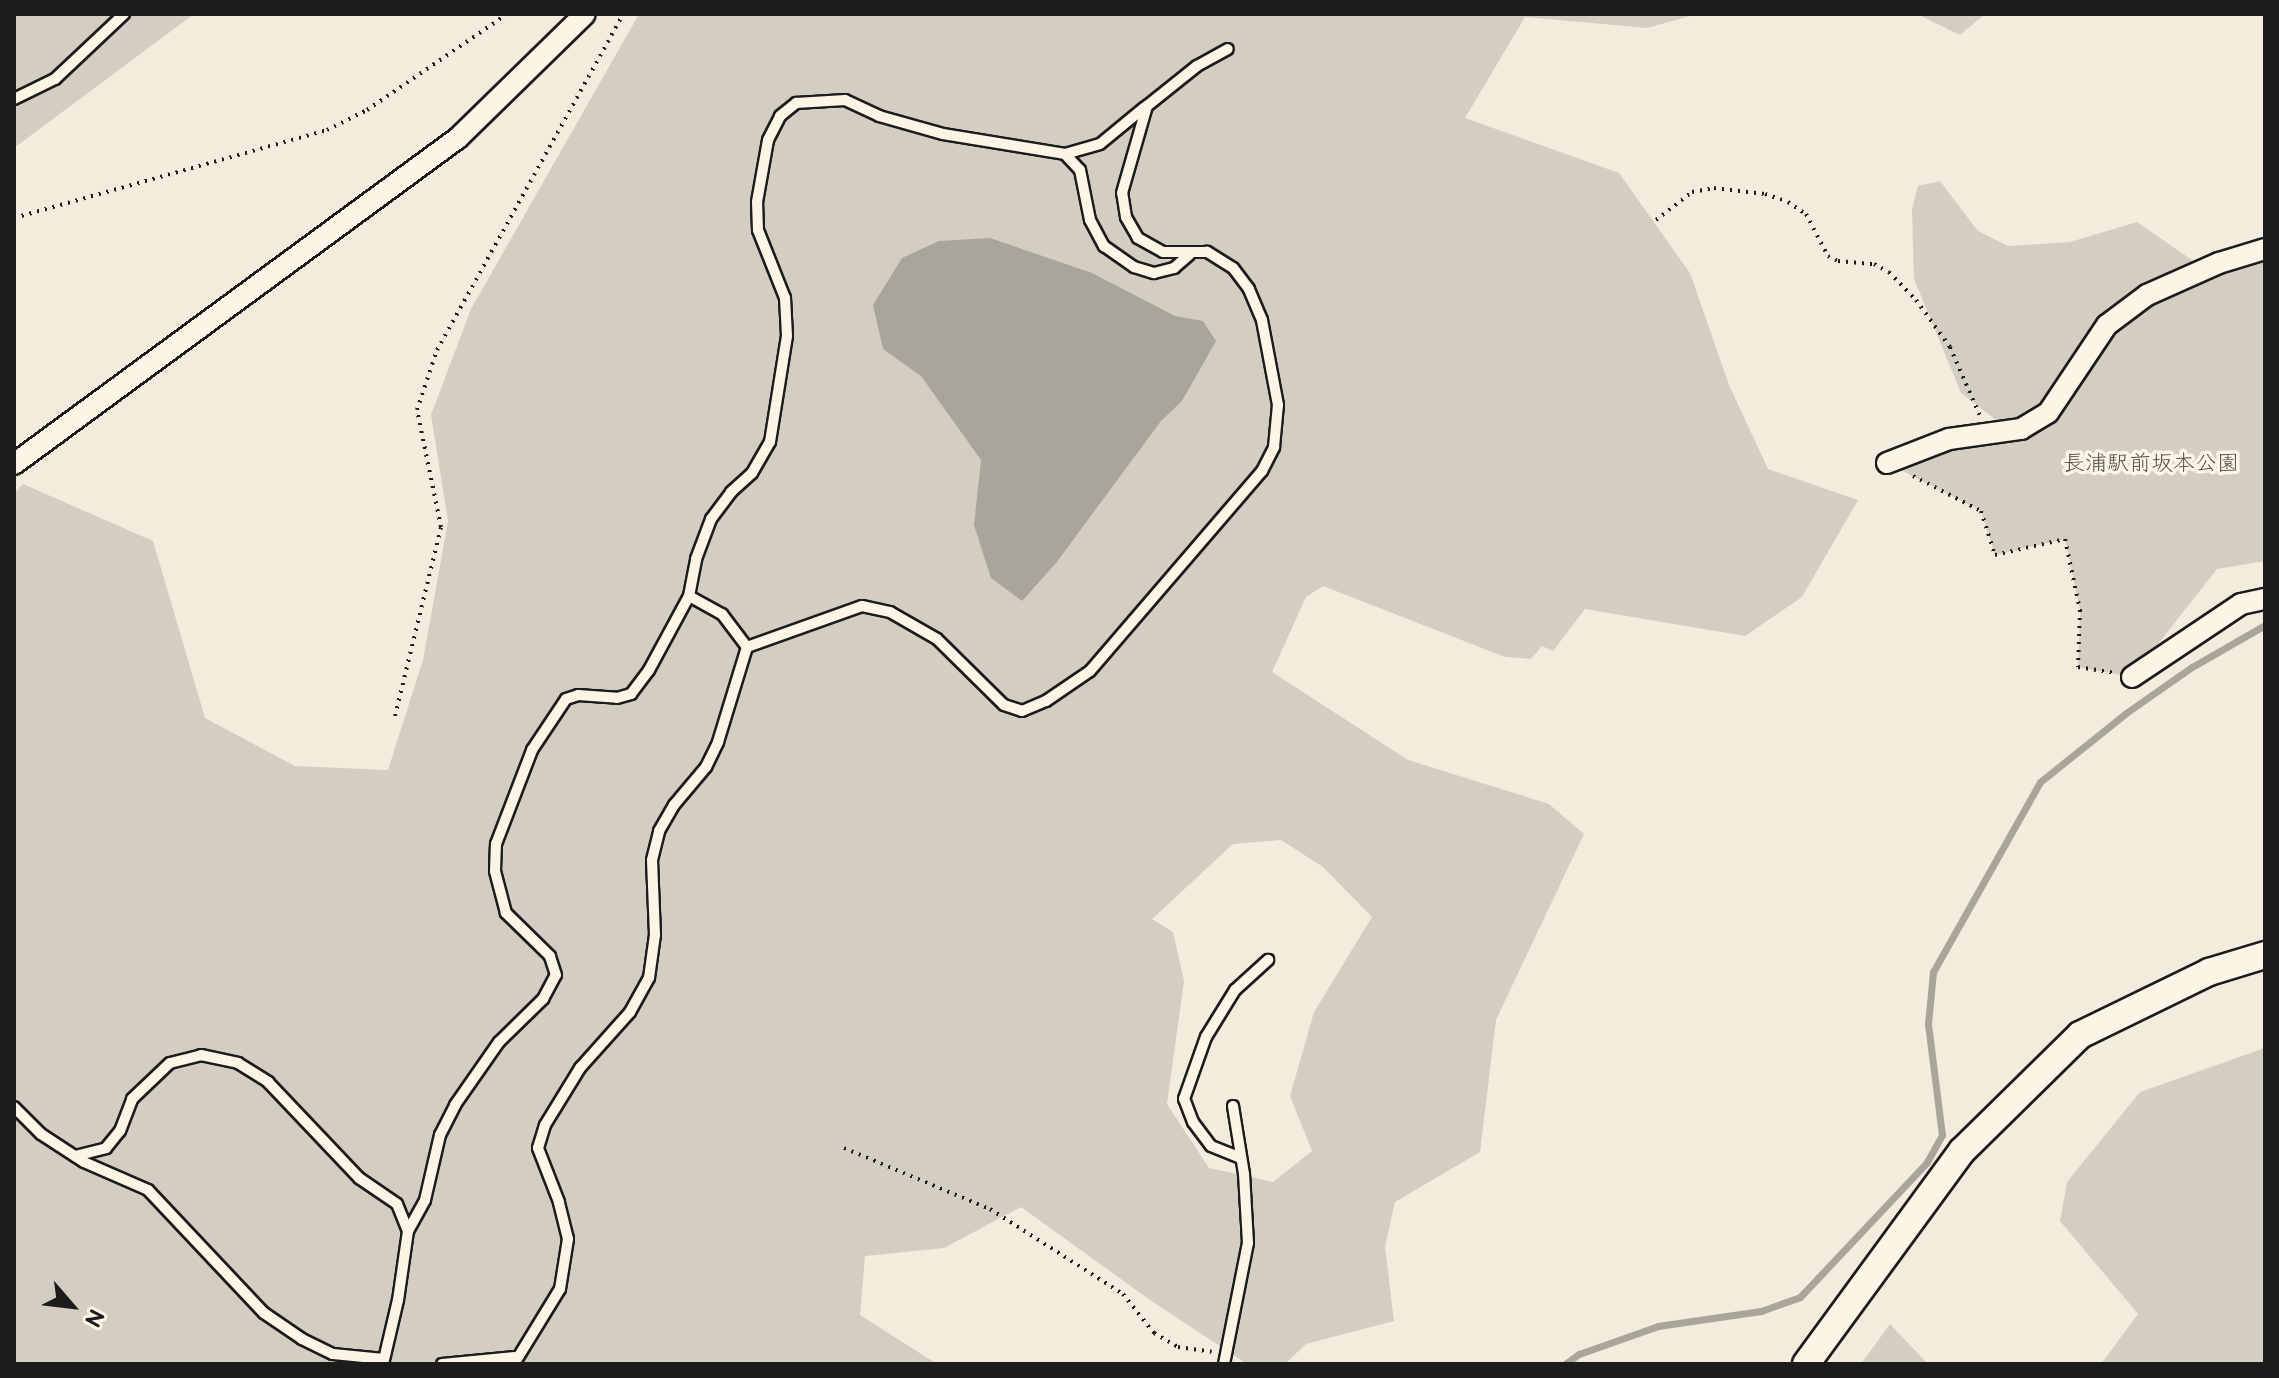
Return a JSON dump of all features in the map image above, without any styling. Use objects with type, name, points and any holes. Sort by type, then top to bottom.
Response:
[{"type":"street","points":[[14,464],[458,138],[585,14]]},
{"type":"street","points":[[1887,463],[1949,439],[2021,429],[2048,413],[2107,325],[2147,295],[2219,263],[2265,249]]},
{"type":"street","points":[[2132,677],[2241,604],[2265,599]]},
{"type":"street","points":[[1806,1364],[1962,1151],[2080,1035],[2209,972],[2265,955]]},
{"type":"lane","points":[[14,99],[55,79],[124,14]]},
{"type":"lane","points":[[14,1107],[41,1134],[75,1156],[148,1190],[264,1313],[302,1339],[333,1354],[383,1362],[408,1231],[425,1200],[440,1135],[455,1105],[499,1042],[543,999],[556,975],[550,956],[506,913],[495,871],[496,844],[532,750],[566,699],[578,695],[617,698],[631,694],[649,670],[689,596],[696,559],[711,519],[731,492],[752,473],[770,442],[787,336],[785,298],[758,230],[757,202],[768,140],[780,116],[796,103],[845,100],[879,116],[943,134],[1065,154],[1100,144],[1197,66],[1228,49]]},
{"type":"lane","points":[[747,647],[862,606],[890,612],[937,639],[1004,705],[1022,711],[1046,701],[1090,671],[1252,483],[1274,447],[1278,405],[1262,320],[1249,289],[1233,268],[1207,252],[1163,252],[1138,238],[1126,217],[1122,193],[1147,106]]},
{"type":"lane","points":[[1065,154],[1080,170],[1090,220],[1104,246],[1134,267],[1154,273],[1174,268],[1191,254]]},
{"type":"lane","points":[[689,596],[722,614],[747,647]]},
{"type":"lane","points":[[442,1364],[515,1361],[560,1289],[568,1239],[559,1202],[538,1148],[545,1125],[580,1068],[630,1012],[649,978],[655,935],[652,860],[659,831],[674,805],[706,767],[718,742],[747,647]]},
{"type":"lane","points":[[1241,1158],[1211,1146],[1193,1122],[1184,1099],[1206,1037],[1235,990],[1268,960]]},
{"type":"lane","points":[[75,1156],[106,1148],[120,1131],[132,1099],[170,1063],[201,1055],[238,1063],[268,1082],[359,1178],[397,1204],[408,1231]]},
{"type":"lane","points":[[1225,1359],[1248,1243],[1233,1106]]},
{"type":"path","points":[[14,218],[327,130],[367,110],[507,14]]},
{"type":"path","points":[[395,716],[441,527],[417,410],[437,350],[623,14]]},
{"type":"path","points":[[1656,220],[1692,192],[1714,188],[1765,194],[1788,202],[1806,214],[1828,256],[1838,261],[1874,264],[1889,272],[1916,300],[1950,347],[1986,433]]},
{"type":"path","points":[[1887,463],[1981,511],[1995,555],[2065,539],[2080,610],[2078,667],[2132,677]]},
{"type":"path","points":[[844,1148],[990,1209],[1123,1294],[1154,1333],[1178,1347],[1225,1359]]},
{"type":"green space","points":[[14,14],[194,14],[14,148]]},
{"type":"green space","points":[[639,14],[1697,14],[1647,28],[1525,17],[1465,118],[1619,173],[1690,273],[1729,385],[1768,469],[1858,500],[1802,597],[1745,636],[1585,609],[1553,651],[1542,646],[1531,659],[1505,657],[1323,586],[1306,597],[1272,672],[1408,760],[1549,804],[1584,834],[1496,1020],[1480,1152],[1395,1202],[1385,1247],[1394,1321],[1306,1344],[1285,1364],[1247,1364],[1150,1300],[1021,1207],[944,1248],[865,1256],[860,1315],[937,1364],[14,1364],[14,493],[23,484],[153,541],[205,718],[295,766],[388,770],[423,660],[448,521],[431,415],[471,309]],"holes":[[[1281,840],[1323,867],[1372,917],[1314,1012],[1290,1096],[1312,1151],[1273,1182],[1209,1168],[1167,1104],[1184,981],[1173,932],[1152,919],[1233,844]]]},
{"type":"green space","points":[[1917,14],[1985,14],[1960,35]]},
{"type":"green space","name":"長浦駅前坂本公園","points":[[1940,181],[1978,231],[2008,246],[2070,242],[2137,222],[2205,269],[2265,249],[2265,561],[2217,569],[2132,677],[2078,667],[2080,610],[2065,539],[1995,555],[1981,511],[1887,463],[2009,430],[1961,393],[1914,279],[1912,210],[1918,186]]},
{"type":"green space","points":[[2265,1048],[2265,1364],[2101,1364],[2138,1314],[2060,1221],[2067,1182],[2140,1092]]},
{"type":"green space","points":[[1890,1324],[1928,1364],[1861,1364]]},
{"type":"shaded area","points":[[990,238],[1092,273],[1175,316],[1203,321],[1216,341],[1182,401],[1161,421],[1056,563],[1022,601],[991,578],[974,525],[981,460],[921,376],[883,349],[873,305],[902,258],[939,241]]},
{"type":"waterway","points":[[1565,1364],[1579,1354],[1658,1326],[1761,1311],[1800,1297],[1927,1162],[1942,1135],[1928,1024],[1933,972],[2040,782],[2126,713],[2192,667],[2265,625]]}]
